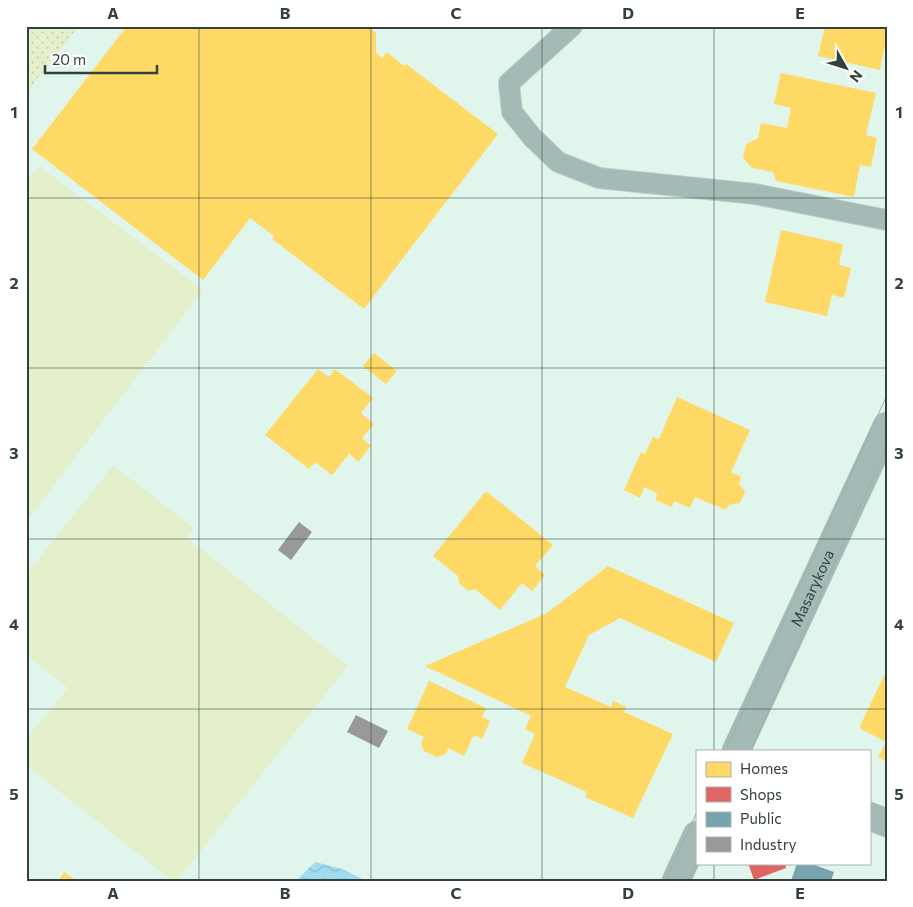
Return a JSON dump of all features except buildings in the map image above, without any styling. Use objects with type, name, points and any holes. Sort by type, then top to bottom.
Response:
[{"type":"street","name":"Masarykova","points":[[736,750],[887,426]]},
{"type":"street","points":[[870,816],[887,823]]},
{"type":"street","points":[[676,881],[696,837]]},
{"type":"lane","points":[[572,26],[509,83],[512,112],[532,137],[558,162],[599,178],[755,194],[887,220]]},
{"type":"green space","points":[[26,26],[79,26],[26,94]]},
{"type":"green space","points":[[39,166],[203,290],[26,522],[26,182]]},
{"type":"green space","points":[[113,465],[194,528],[187,538],[348,666],[177,881],[172,881],[26,765],[26,739],[68,688],[26,655],[26,575]]},
{"type":"water","points":[[315,862],[343,869],[366,881],[296,881]]},
{"type":"tram line","points":[[725,750],[887,395]]},
{"type":"tram line","points":[[751,750],[887,446]]},
{"type":"tram line","points":[[665,881],[696,814]]},
{"type":"tram line","points":[[688,881],[696,863]]}]
